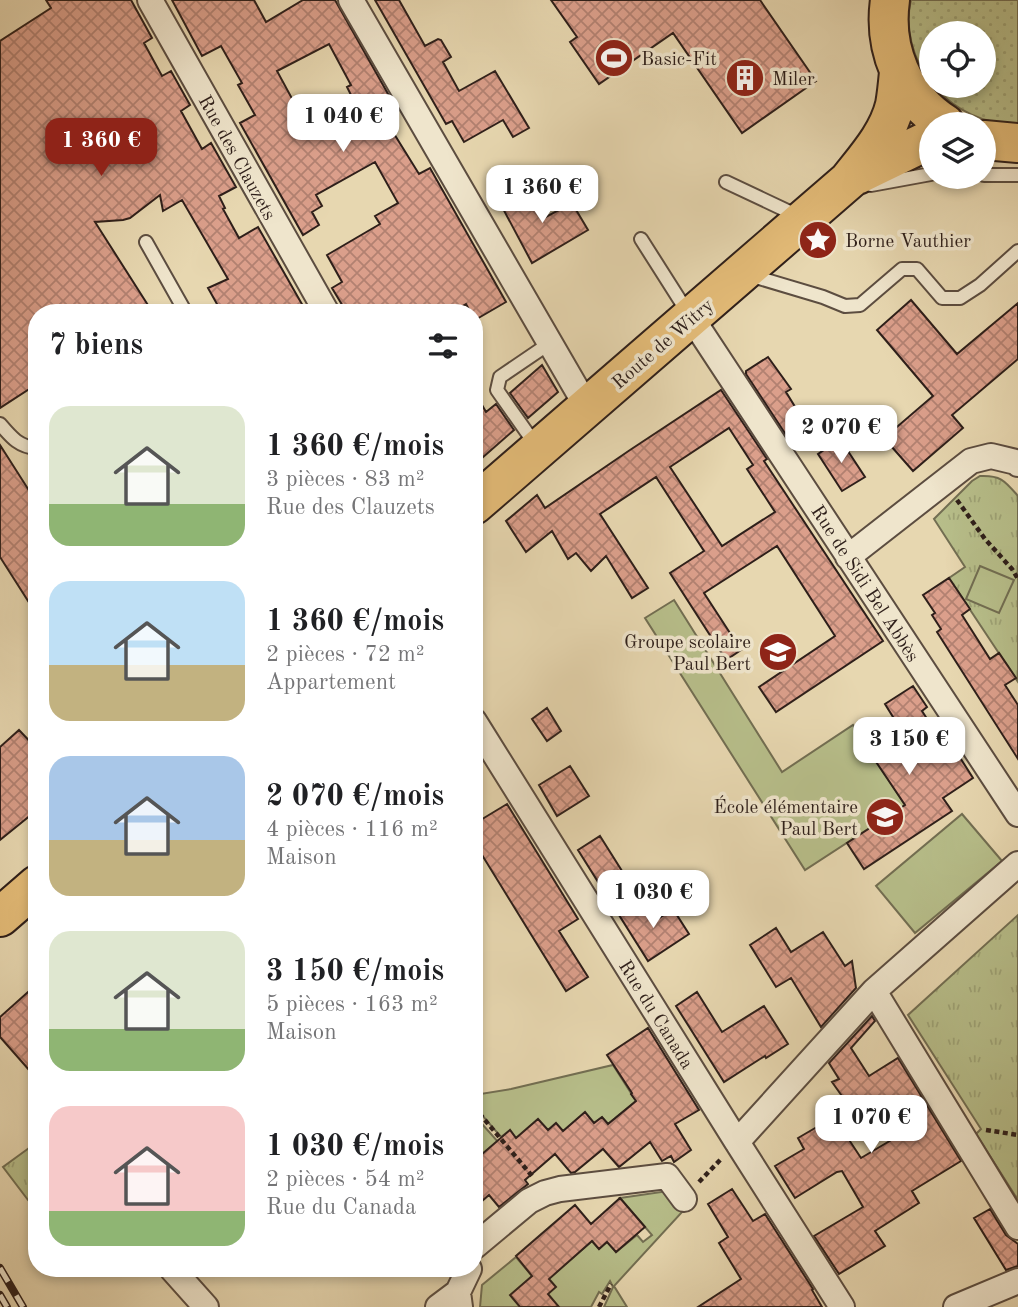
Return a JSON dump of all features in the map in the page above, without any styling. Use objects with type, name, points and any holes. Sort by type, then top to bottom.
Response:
[{"type":"main road","points":[[890,0],[888,27],[892,54],[909,89],[931,112]]},
{"type":"main road","name":"Route de Witry","points":[[483,497],[825,201],[877,144],[887,127],[900,72]]},
{"type":"main road","points":[[996,141],[1018,143]]},
{"type":"main road","name":"Route de Witry","points":[[825,201],[919,146]]},
{"type":"main road","points":[[0,917],[28,893]]},
{"type":"street","name":"Rue des Clauzets","points":[[150,0],[322,304]]},
{"type":"street","points":[[351,0],[587,407]]},
{"type":"street","name":"Rue de Sidi Bel Abbès","points":[[691,317],[1018,814]]},
{"type":"street","points":[[848,557],[971,461],[991,456],[1018,464]]},
{"type":"street","name":"Rue du Canada","points":[[483,735],[842,1307]]},
{"type":"street","points":[[737,1142],[874,991],[1018,863]]},
{"type":"street","points":[[874,991],[1018,1227]]},
{"type":"street","points":[[483,1243],[529,1200],[560,1189],[667,1176],[684,1199]]},
{"type":"street","points":[[179,1277],[206,1307]]},
{"type":"street","points":[[438,1307],[459,1300],[466,1277]]},
{"type":"street","points":[[956,1307],[1018,1281]]},
{"type":"lane","points":[[996,174],[1018,175]]},
{"type":"lane","points":[[726,182],[825,201],[872,185],[919,176]]},
{"type":"lane","points":[[641,239],[691,317]]},
{"type":"lane","points":[[146,242],[181,304]]},
{"type":"lane","points":[[742,273],[845,306],[860,305],[902,269],[917,269],[942,299],[960,299],[1018,251]]},
{"type":"lane","points":[[539,449],[497,390],[500,377],[550,343]]},
{"type":"lane","points":[[0,424],[15,442],[28,448]]},
{"type":"path","points":[[944,482],[1018,579]]},
{"type":"path","points":[[483,1118],[545,1193]]},
{"type":"path","points":[[684,1199],[737,1142]]},
{"type":"path","points":[[599,1307],[611,1284]]},
{"type":"green space","points":[[911,0],[1018,0],[1018,123],[996,122],[996,112],[966,112],[946,98],[996,98],[996,21],[919,21],[919,64],[912,43],[909,11]]},
{"type":"green space","points":[[980,476],[1002,480],[1018,496],[1018,682],[949,578],[965,567],[934,519]]},
{"type":"green space","points":[[980,566],[1014,580],[999,613],[966,599]]},
{"type":"green space","points":[[674,600],[782,772],[853,725],[905,805],[805,870],[645,618]]},
{"type":"green space","points":[[962,814],[1002,861],[915,933],[876,886]]},
{"type":"green space","points":[[1018,915],[1018,1200],[976,1134],[981,1129],[908,1015]]},
{"type":"green space","points":[[613,1065],[636,1101],[608,1124],[602,1117],[594,1123],[563,1132],[548,1130],[516,1138],[510,1130],[501,1137],[483,1116],[483,1094]]},
{"type":"green space","points":[[483,1125],[508,1153],[483,1162]]},
{"type":"green space","points":[[28,1149],[28,1200],[3,1167]]},
{"type":"green space","points":[[668,1191],[683,1211],[614,1286],[627,1307],[604,1307],[613,1287],[610,1281],[602,1294],[599,1292],[591,1307],[548,1307],[548,1279],[592,1241],[599,1249],[607,1241],[616,1252],[637,1235],[643,1242],[652,1235],[620,1198]]},
{"type":"green space","points":[[516,1257],[532,1276],[520,1307],[480,1307],[482,1285]]},
{"type":"building","points":[[46,0],[131,0],[152,38],[144,43],[162,76],[171,71],[190,105],[181,111],[202,149],[211,143],[236,187],[219,196],[239,238],[258,227],[302,304],[217,304],[208,288],[228,279],[182,200],[163,211],[160,195],[130,218],[95,222],[147,304],[28,304],[28,390],[0,408],[0,41],[51,8]]},
{"type":"building","points":[[172,0],[254,0],[266,22],[303,0],[335,0],[396,108],[383,116],[419,174],[430,168],[506,302],[483,315],[483,304],[342,304],[332,288],[342,282],[327,255],[380,224],[375,216],[398,203],[375,162],[316,195],[322,206],[312,212],[319,225],[303,235],[240,123],[255,115],[238,85],[242,83],[221,46],[202,56]],"holes":[[[329,44],[351,85],[347,87],[354,101],[321,118],[310,99],[296,106],[277,71]]]},
{"type":"building","points":[[375,0],[399,0],[425,46],[441,40],[451,57],[443,62],[459,91],[495,71],[529,128],[513,137],[503,120],[464,142],[452,121],[446,124]]},
{"type":"building","name":"Miler","points":[[551,0],[760,0],[816,81],[742,133],[673,33],[599,84],[570,42],[577,37]]},
{"type":"building","points":[[527,188],[544,218],[572,203],[588,230],[532,263],[500,203]]},
{"type":"building","points":[[911,300],[957,354],[1018,303],[1018,359],[952,415],[963,428],[913,471],[884,438],[933,396],[877,330]]},
{"type":"building","points":[[768,357],[791,389],[786,392],[797,410],[794,411],[809,433],[792,444],[746,374],[746,371]]},
{"type":"building","points":[[542,365],[558,392],[528,418],[510,393]]},
{"type":"building","points":[[721,390],[767,459],[764,461],[883,641],[776,712],[759,687],[835,636],[777,546],[704,593],[741,650],[726,660],[670,573],[704,551],[656,477],[600,514],[648,588],[632,598],[606,556],[591,571],[576,553],[568,559],[552,531],[526,552],[506,521],[537,495],[545,508]],"holes":[[[729,428],[753,465],[747,469],[775,512],[722,546],[670,467]]]},
{"type":"building","points":[[496,404],[514,430],[483,457],[483,407],[486,412]]},
{"type":"building","points":[[840,439],[865,477],[842,491],[818,454]]},
{"type":"building","points":[[0,445],[28,489],[28,601],[0,557]]},
{"type":"building","points":[[949,578],[970,609],[962,615],[990,659],[999,653],[1016,678],[1005,685],[1018,705],[1018,759],[937,632],[941,629],[932,615],[935,613],[923,595]]},
{"type":"building","points":[[913,686],[927,707],[922,711],[953,759],[959,756],[973,778],[943,798],[952,811],[864,869],[847,843],[905,805],[860,738],[893,717],[885,704]]},
{"type":"building","points":[[547,708],[561,731],[547,741],[532,719]]},
{"type":"building","points":[[19,730],[28,740],[28,817],[0,840],[0,747]]},
{"type":"building","points":[[570,766],[589,796],[557,816],[539,785]]},
{"type":"building","points":[[507,804],[578,919],[559,931],[588,977],[566,991],[483,857],[483,819]]},
{"type":"building","points":[[600,836],[622,871],[600,885],[578,850]]},
{"type":"building","points":[[641,902],[653,922],[673,909],[689,934],[648,961],[619,915]]},
{"type":"building","points":[[776,928],[791,952],[823,932],[845,966],[852,961],[856,988],[821,1027],[791,978],[776,987],[750,945]]},
{"type":"building","points":[[28,992],[28,1069],[0,1037],[0,1017]]},
{"type":"building","points":[[697,992],[722,1032],[764,1006],[788,1044],[724,1082],[676,1006]]},
{"type":"building","points":[[872,1016],[875,1021],[851,1048],[869,1076],[898,1058],[961,1161],[912,1191],[919,1203],[875,1231],[885,1246],[839,1274],[814,1236],[863,1207],[842,1171],[795,1198],[775,1166],[804,1149],[798,1138],[834,1117],[861,1158],[893,1139],[872,1103],[854,1113],[832,1082],[839,1079],[829,1063]]},
{"type":"building","points":[[648,1028],[699,1110],[675,1124],[691,1150],[674,1162],[671,1156],[662,1161],[650,1142],[619,1167],[603,1149],[571,1173],[555,1154],[525,1180],[528,1184],[499,1207],[489,1195],[483,1200],[483,1153],[510,1130],[516,1138],[538,1119],[548,1130],[556,1123],[563,1131],[585,1112],[594,1123],[602,1117],[608,1124],[636,1101],[607,1055]]},
{"type":"building","points":[[732,1189],[753,1221],[765,1214],[822,1307],[698,1307],[741,1279],[719,1243],[728,1237],[708,1204]]},
{"type":"building","points":[[620,1198],[645,1227],[616,1252],[607,1242],[599,1249],[592,1241],[549,1279],[556,1287],[548,1294],[559,1307],[520,1307],[510,1295],[532,1276],[516,1256],[575,1205],[591,1224]]},
{"type":"building","points":[[990,1209],[1006,1235],[1018,1244],[1018,1266],[1006,1270],[974,1218]]},
{"type":"railway","points":[[0,1268],[23,1307]]},
{"type":"railway","points":[[0,1295],[7,1307]]},
{"type":"place","name":"Basic-Fit","points":[[614,58]]},
{"type":"place","name":"Miler","points":[[745,78]]},
{"type":"place","name":"Borne Vauthier","points":[[818,240]]},
{"type":"place","name":"Groupe scolaire Paul Bert","points":[[778,652]]},
{"type":"place","name":"École élémentaire Paul Bert","points":[[885,817]]}]
